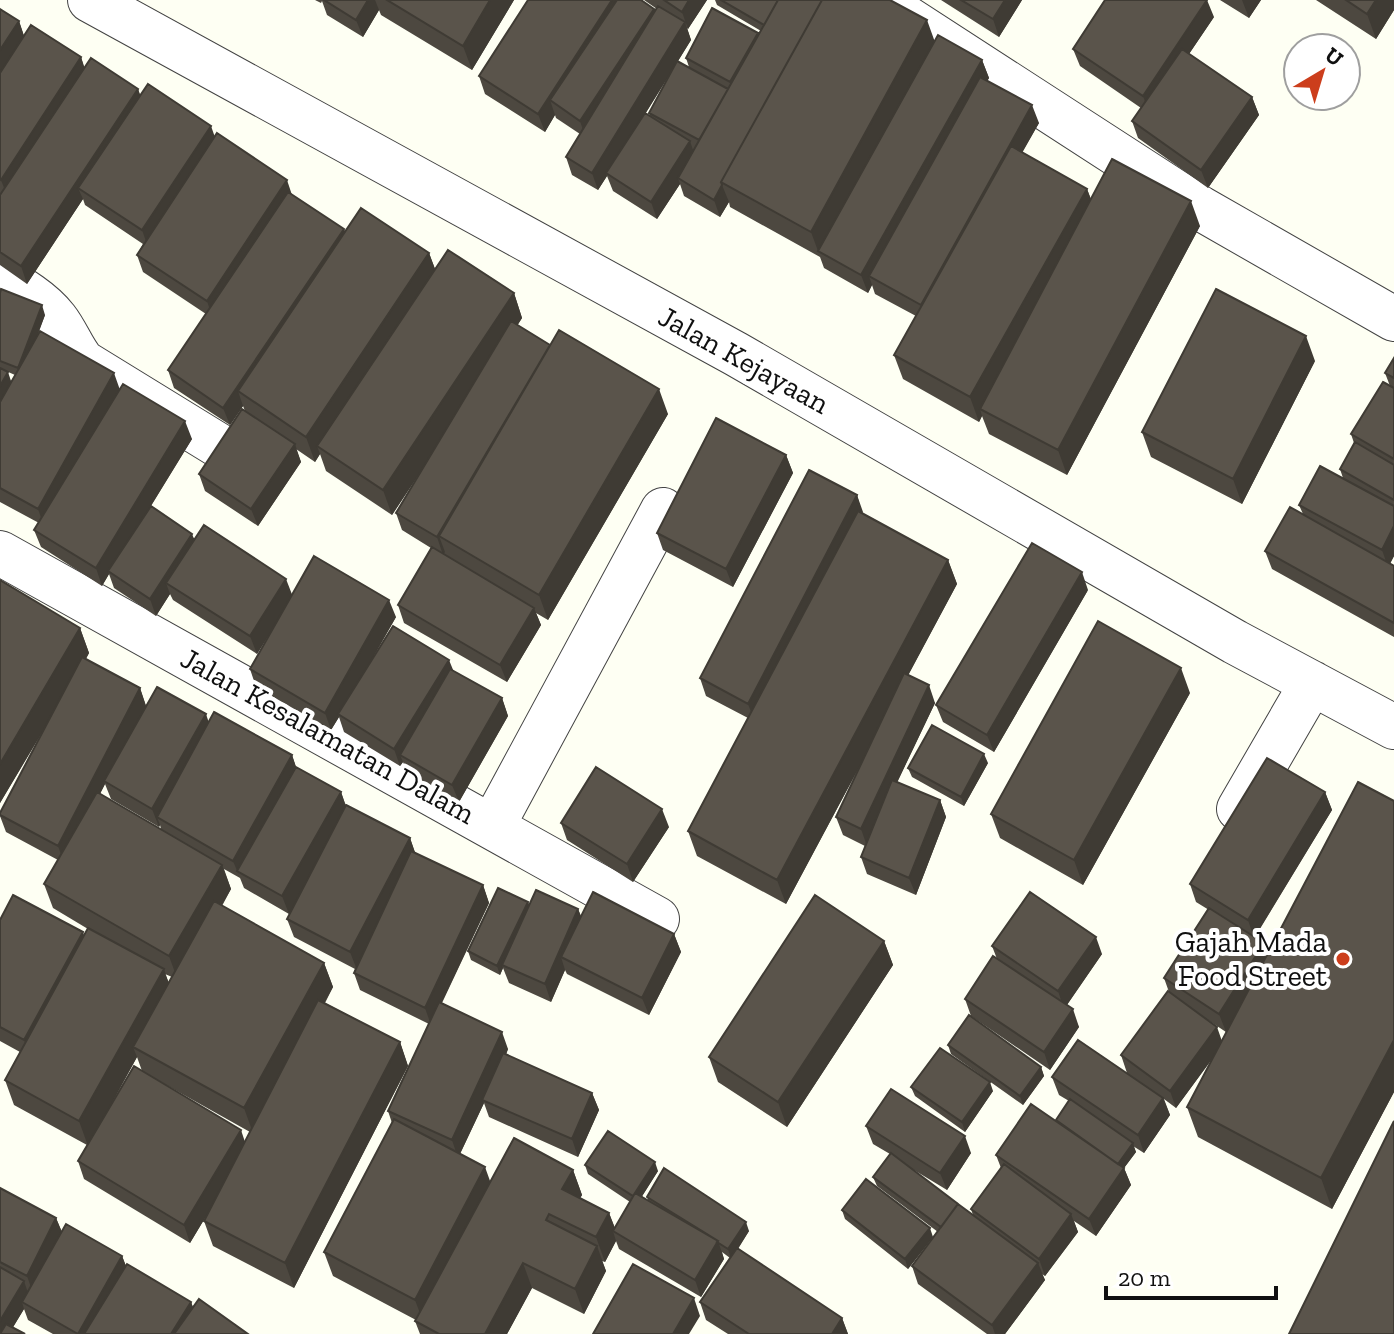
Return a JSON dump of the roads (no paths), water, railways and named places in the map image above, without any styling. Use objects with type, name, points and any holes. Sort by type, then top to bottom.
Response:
[{"type":"street","name":"Jalan Kejayaan","points":[[90,0],[736,354],[1394,727]]},
{"type":"street","points":[[874,0],[899,13],[1200,208],[1394,319]]},
{"type":"street","points":[[0,277],[24,291],[56,318],[69,345],[83,362],[218,445]]},
{"type":"street","points":[[492,827],[663,510]]},
{"type":"street","name":"Jalan Kesalamatan Dalam","points":[[0,553],[657,919]]},
{"type":"street","points":[[1217,848],[1312,683]]},
{"type":"place","name":"Gajah Mada Food Street","points":[[1343,959]]}]
